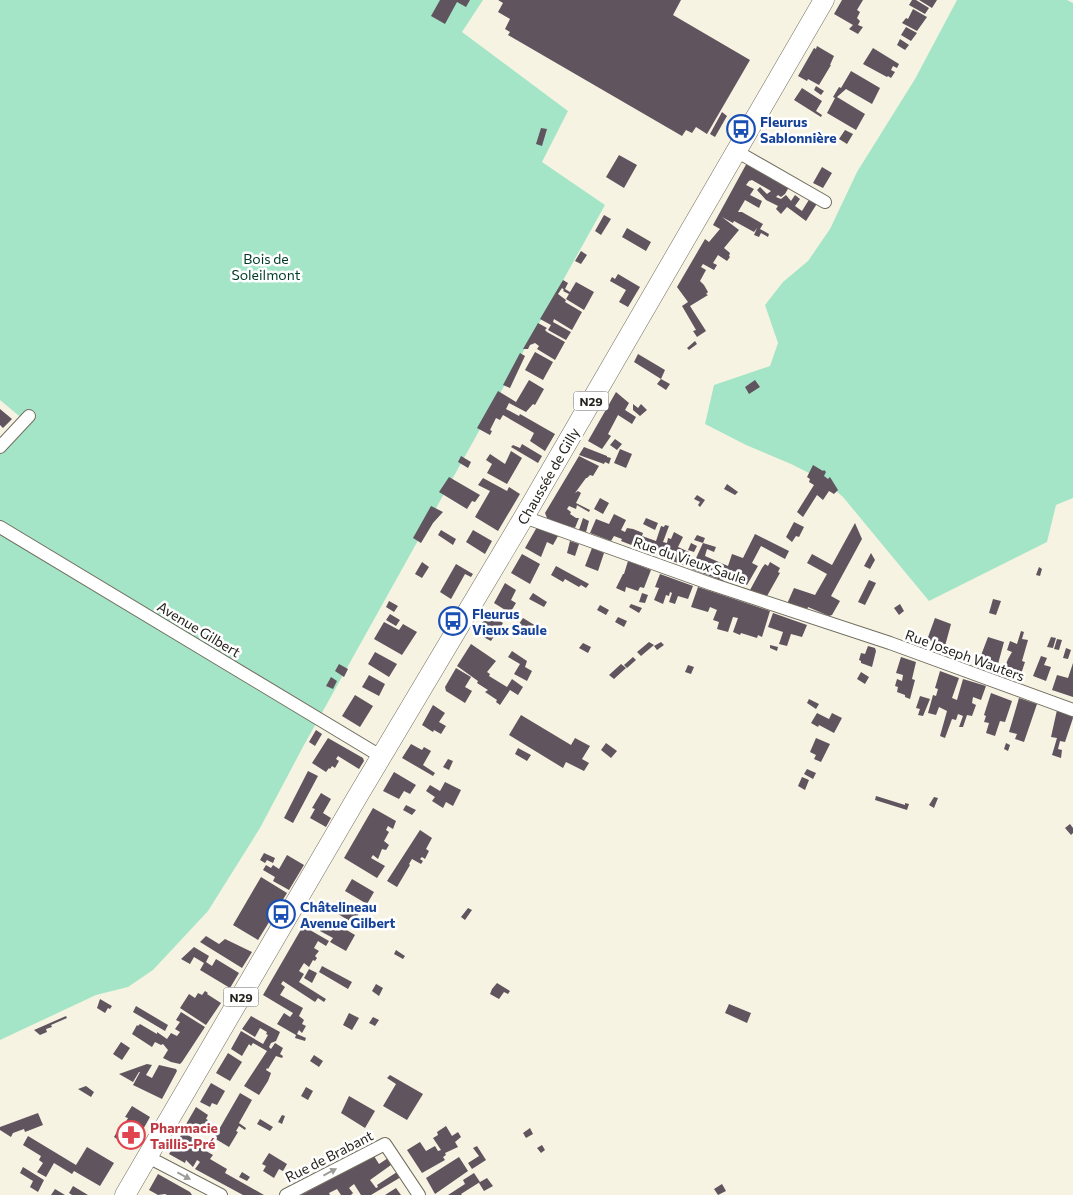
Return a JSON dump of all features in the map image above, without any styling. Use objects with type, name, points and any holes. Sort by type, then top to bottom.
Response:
[{"type":"main road","name":"Chaussée de Gilly","points":[[148,1157],[356,799],[524,517],[824,0]]},
{"type":"main road","name":"N29","points":[[125,1195],[148,1157]]},
{"type":"street","points":[[736,151],[825,202]]},
{"type":"street","points":[[0,447],[29,416]]},
{"type":"street","name":"Rue du Vieux Saule","points":[[524,517],[846,630]]},
{"type":"street","name":"Avenue Gilbert","points":[[0,527],[382,757]]},
{"type":"street","name":"Rue Joseph Wauters","points":[[846,630],[890,643],[1073,710]]},
{"type":"street","name":"Rue de Brabant","points":[[286,1195],[385,1144],[419,1195]]},
{"type":"street","points":[[148,1157],[221,1195]]},
{"type":"green space","name":"Bois de Soleilmont","points":[[0,0],[483,0],[462,32],[568,111],[542,162],[605,205],[304,745],[260,828],[208,911],[153,970],[128,987],[96,995],[0,1040],[0,447],[24,420],[0,400]]},
{"type":"green space","points":[[957,0],[1067,0],[1073,3],[1073,498],[1056,505],[1047,542],[929,601],[843,497],[823,480],[705,424],[714,385],[770,366],[778,343],[765,305],[783,282],[808,261],[830,229],[857,172],[915,79]]},
{"type":"building","points":[[440,0],[470,0],[466,7],[457,2],[445,24],[431,16]]},
{"type":"building","points":[[498,0],[681,0],[673,15],[750,60],[707,134],[696,127],[692,133],[686,130],[682,136],[508,35],[510,32],[505,29],[510,19],[498,12],[503,3]]},
{"type":"building","points":[[842,0],[863,0],[857,10],[860,12],[857,18],[860,21],[858,25],[863,27],[858,34],[849,29],[853,25],[834,14]]},
{"type":"building","points":[[912,0],[916,0],[929,8],[925,14],[909,5]]},
{"type":"building","points":[[919,0],[937,0],[932,8]]},
{"type":"building","points":[[913,9],[927,17],[917,31],[902,23],[906,18],[908,19]]},
{"type":"building","points":[[906,27],[917,33],[911,41],[901,35]]},
{"type":"building","points":[[900,39],[909,45],[905,50],[897,45]]},
{"type":"building","points":[[817,46],[834,56],[819,85],[798,76]]},
{"type":"building","points":[[873,48],[899,64],[897,68],[893,66],[891,70],[895,72],[891,78],[863,64]]},
{"type":"building","points":[[851,71],[880,88],[872,104],[846,89],[837,97],[865,114],[856,130],[827,113],[835,98],[833,97]]},
{"type":"building","points":[[816,86],[824,91],[821,95],[814,90]]},
{"type":"building","points":[[802,88],[822,101],[816,111],[822,115],[821,117],[794,100]]},
{"type":"building","points":[[722,112],[727,116],[715,137],[710,134]]},
{"type":"building","points":[[541,128],[547,129],[542,146],[536,144]]},
{"type":"building","points":[[845,130],[853,134],[847,144],[839,139]]},
{"type":"building","points":[[619,155],[637,165],[624,188],[606,177]]},
{"type":"building","points":[[748,161],[789,187],[785,194],[781,197],[778,195],[776,197],[781,199],[786,195],[791,201],[795,195],[800,199],[795,206],[802,211],[810,198],[818,202],[806,221],[787,207],[781,214],[776,209],[778,206],[766,200],[757,190],[760,187],[767,194],[771,191],[752,180],[749,181],[746,185],[754,189],[750,195],[762,201],[759,208],[745,200],[738,212],[742,212],[763,224],[760,229],[769,234],[768,237],[761,233],[759,237],[754,235],[757,228],[754,232],[722,217],[739,230],[724,248],[730,253],[727,261],[718,255],[713,263],[717,265],[714,270],[703,264],[701,267],[706,270],[700,281],[708,295],[690,306],[706,331],[697,337],[693,331],[696,330],[682,306],[688,302],[677,287],[705,239],[709,242],[720,229],[713,225]]},
{"type":"building","points":[[822,167],[832,173],[823,188],[813,183]]},
{"type":"building","points":[[604,215],[611,219],[601,235],[595,231]]},
{"type":"building","points":[[627,228],[651,242],[646,251],[622,237]]},
{"type":"building","points":[[581,251],[587,255],[581,264],[575,261]]},
{"type":"building","points":[[618,274],[640,287],[628,307],[619,302],[626,290],[610,281],[612,277],[615,279]]},
{"type":"building","points":[[563,280],[568,283],[565,289],[570,292],[576,282],[594,292],[584,310],[566,299],[569,294],[563,291],[562,288],[558,294],[566,300],[565,302],[582,312],[572,330],[554,319],[553,322],[571,332],[566,340],[548,330],[551,325],[540,319]]},
{"type":"building","points":[[538,323],[547,328],[545,330],[547,332],[565,342],[555,360],[537,349],[539,346],[535,343],[530,345],[528,349],[523,349]]},
{"type":"building","points":[[695,341],[697,344],[689,350],[687,348]]},
{"type":"building","points":[[535,352],[553,362],[543,380],[525,370]]},
{"type":"building","points":[[520,353],[525,356],[510,388],[503,385]]},
{"type":"building","points":[[638,354],[665,370],[661,379],[634,362]]},
{"type":"building","points":[[661,379],[670,384],[666,390],[657,384]]},
{"type":"building","points":[[529,380],[544,389],[535,405],[533,404],[526,412],[509,403],[506,409],[519,416],[520,414],[555,434],[545,451],[530,441],[534,433],[503,415],[500,420],[496,418],[490,430],[492,431],[490,435],[477,428],[498,391],[516,402]]},
{"type":"building","points":[[755,380],[760,387],[749,394],[745,387]]},
{"type":"building","points":[[616,392],[629,403],[625,410],[636,417],[632,424],[618,415],[608,434],[611,436],[602,449],[588,441]]},
{"type":"building","points":[[633,404],[638,408],[641,404],[647,410],[640,416],[633,410]]},
{"type":"building","points":[[0,409],[12,419],[3,428],[0,425]]},
{"type":"building","points":[[615,439],[622,444],[617,450],[610,445]]},
{"type":"building","points":[[522,444],[542,456],[538,463],[511,447],[513,445],[520,448]]},
{"type":"building","points":[[584,447],[611,458],[609,464],[579,455]]},
{"type":"building","points":[[620,449],[632,454],[626,468],[614,463]]},
{"type":"building","points":[[511,451],[522,458],[507,484],[487,473],[492,464],[486,460],[490,454],[505,464]]},
{"type":"building","points":[[461,456],[471,462],[468,468],[458,462]]},
{"type":"building","points":[[579,456],[599,466],[593,476],[590,475],[586,478],[575,493],[578,491],[581,493],[576,503],[590,510],[589,512],[577,505],[576,509],[569,506],[567,509],[571,512],[570,514],[579,518],[575,528],[552,521],[547,518],[545,513]]},
{"type":"building","points":[[813,465],[826,472],[824,476],[828,479],[830,477],[838,490],[834,494],[829,491],[823,500],[817,495],[803,517],[797,512],[814,485],[809,482],[810,479],[807,477]]},
{"type":"building","points":[[449,477],[480,495],[475,502],[472,501],[467,509],[439,492]]},
{"type":"building","points":[[483,478],[507,491],[509,487],[520,494],[498,531],[475,517],[490,491],[478,485]]},
{"type":"building","points":[[727,484],[738,492],[735,495],[724,489]]},
{"type":"building","points":[[697,495],[705,500],[700,507],[698,505],[700,502],[694,499]]},
{"type":"building","points":[[600,498],[609,503],[603,514],[594,509]]},
{"type":"building","points":[[431,506],[443,512],[433,523],[421,543],[413,538]]},
{"type":"building","points":[[614,514],[626,520],[621,530],[625,532],[627,528],[633,529],[643,533],[642,536],[656,541],[661,526],[669,526],[663,542],[667,543],[668,538],[671,539],[674,532],[683,537],[678,547],[689,552],[687,557],[692,559],[688,567],[621,541],[622,539],[614,536],[611,541],[590,533],[596,519],[609,524]]},
{"type":"building","points":[[583,518],[589,521],[586,532],[579,530]]},
{"type":"building","points":[[646,518],[658,523],[655,530],[643,524]]},
{"type":"building","points":[[794,522],[804,527],[799,537],[796,536],[792,542],[786,537]]},
{"type":"building","points":[[855,523],[862,539],[831,596],[840,601],[832,615],[829,616],[808,607],[807,610],[787,604],[794,588],[815,595],[827,574],[807,563],[812,554],[832,565]]},
{"type":"building","points":[[537,527],[558,536],[553,545],[547,542],[541,557],[525,548]]},
{"type":"building","points":[[441,530],[456,539],[453,545],[438,535]]},
{"type":"building","points":[[473,530],[492,541],[485,554],[466,542]]},
{"type":"building","points":[[755,534],[789,551],[785,559],[761,546],[752,563],[758,566],[747,585],[733,578],[732,581],[724,578],[723,581],[691,569],[703,543],[716,547],[714,552],[707,549],[705,556],[728,566],[732,554],[743,558]]},
{"type":"building","points":[[697,535],[705,538],[703,543],[694,540]]},
{"type":"building","points":[[570,541],[579,544],[575,556],[567,553]]},
{"type":"building","points":[[691,543],[697,546],[694,552],[688,550]]},
{"type":"building","points":[[592,548],[604,553],[598,571],[585,566]]},
{"type":"building","points":[[871,553],[875,560],[870,569],[864,566]]},
{"type":"building","points":[[522,554],[540,564],[530,584],[511,573]]},
{"type":"building","points":[[628,561],[651,570],[644,588],[640,587],[638,591],[626,587],[625,592],[616,588],[624,574]]},
{"type":"building","points":[[422,562],[429,567],[422,578],[415,574]]},
{"type":"building","points":[[770,562],[780,568],[778,572],[780,573],[767,596],[750,590],[762,568],[765,564],[768,566]]},
{"type":"building","points":[[456,564],[473,574],[471,577],[465,574],[451,599],[440,592]]},
{"type":"building","points":[[556,566],[589,584],[586,588],[581,585],[579,587],[565,579],[563,582],[551,575]]},
{"type":"building","points":[[1039,567],[1042,569],[1040,576],[1036,575]]},
{"type":"building","points":[[660,574],[693,586],[688,599],[678,596],[675,604],[669,602],[672,593],[670,592],[669,596],[666,595],[663,604],[654,600],[659,588],[655,587]]},
{"type":"building","points":[[869,580],[876,583],[865,605],[858,602]]},
{"type":"building","points":[[505,583],[516,590],[511,600],[516,603],[510,613],[494,603]]},
{"type":"building","points":[[698,587],[770,611],[762,637],[758,635],[757,638],[733,632],[738,618],[733,617],[728,632],[717,629],[719,622],[713,620],[717,610],[710,607],[708,612],[691,607]]},
{"type":"building","points":[[533,593],[547,602],[544,607],[529,599]]},
{"type":"building","points":[[642,593],[648,595],[645,603],[639,602]]},
{"type":"building","points":[[993,599],[1001,601],[996,615],[989,613]]},
{"type":"building","points":[[389,601],[398,606],[394,612],[386,607]]},
{"type":"building","points":[[631,604],[642,608],[639,613],[629,607]]},
{"type":"building","points":[[900,604],[904,611],[899,615],[894,608]]},
{"type":"building","points":[[600,605],[609,610],[606,615],[597,610]]},
{"type":"building","points":[[488,613],[503,623],[491,641],[476,633]]},
{"type":"building","points":[[773,613],[807,625],[802,637],[791,634],[787,646],[779,644],[783,632],[768,627]]},
{"type":"building","points":[[390,614],[400,620],[396,626],[386,620]]},
{"type":"building","points":[[618,617],[627,621],[624,627],[615,622]]},
{"type":"building","points":[[523,618],[536,626],[532,632],[528,629],[525,635],[515,630]]},
{"type":"building","points":[[935,618],[951,624],[945,646],[927,640]]},
{"type":"building","points":[[384,622],[399,630],[403,624],[417,632],[402,655],[374,639]]},
{"type":"building","points":[[1021,631],[1024,632],[1022,639],[1028,640],[1022,661],[1025,662],[1019,680],[1002,674],[1012,652],[1007,650],[1010,641],[1017,644]]},
{"type":"building","points":[[988,637],[1004,642],[998,664],[980,658]]},
{"type":"building","points":[[1051,637],[1056,638],[1053,648],[1047,647]]},
{"type":"building","points":[[1057,639],[1062,640],[1059,650],[1054,649]]},
{"type":"building","points":[[649,642],[654,645],[641,656],[637,652]]},
{"type":"building","points":[[661,642],[664,645],[657,650],[654,646]]},
{"type":"building","points":[[583,643],[591,647],[588,653],[579,648]]},
{"type":"building","points":[[471,644],[496,661],[487,672],[490,674],[489,676],[507,687],[512,679],[523,687],[518,695],[510,690],[500,705],[496,702],[497,700],[485,692],[488,690],[457,666]]},
{"type":"building","points":[[770,645],[778,647],[777,651],[770,648]]},
{"type":"building","points":[[868,646],[875,648],[876,651],[872,667],[861,663],[859,660],[861,653],[865,654]]},
{"type":"building","points":[[1066,648],[1071,650],[1068,659],[1063,658]]},
{"type":"building","points":[[512,651],[527,661],[525,667],[532,671],[527,681],[514,674],[520,664],[508,657]]},
{"type":"building","points":[[375,652],[397,664],[389,677],[368,664]]},
{"type":"building","points":[[1041,656],[1047,658],[1044,665],[1051,667],[1046,681],[1033,676]]},
{"type":"building","points":[[633,657],[636,660],[627,668],[624,665]]},
{"type":"building","points":[[901,657],[916,662],[912,679],[915,680],[910,699],[897,692],[898,687],[895,686],[897,679],[902,681],[903,675],[896,673]]},
{"type":"building","points":[[1073,663],[1073,697],[1052,690],[1057,675],[1068,678]]},
{"type":"building","points":[[339,664],[348,669],[344,677],[335,671]]},
{"type":"building","points":[[621,664],[626,668],[614,679],[609,675]]},
{"type":"building","points":[[688,665],[694,667],[691,674],[685,672]]},
{"type":"building","points":[[456,668],[471,677],[465,687],[472,691],[465,703],[446,691],[445,687]]},
{"type":"building","points":[[940,671],[959,678],[952,698],[957,700],[963,679],[986,686],[981,700],[973,697],[972,703],[976,705],[972,716],[967,715],[963,727],[959,727],[963,716],[958,714],[956,720],[952,719],[945,738],[940,736],[947,711],[939,707],[936,715],[928,713],[933,695],[936,696],[938,689],[935,688]]},
{"type":"building","points":[[861,672],[869,677],[865,684],[857,679]]},
{"type":"building","points":[[369,675],[385,684],[379,696],[362,687]]},
{"type":"building","points":[[331,677],[337,681],[333,689],[326,686]]},
{"type":"building","points":[[991,693],[1012,701],[1005,722],[1000,721],[995,736],[986,733],[989,723],[984,722],[986,716],[984,715]]},
{"type":"building","points":[[355,695],[373,706],[360,727],[342,716]]},
{"type":"building","points":[[920,696],[930,699],[923,716],[918,715],[920,709],[916,708]]},
{"type":"building","points":[[1019,698],[1037,704],[1024,742],[1015,739],[1017,734],[1009,732]]},
{"type":"building","points":[[809,699],[819,704],[816,709],[807,703]]},
{"type":"building","points":[[433,705],[445,713],[439,722],[446,726],[441,734],[434,730],[433,732],[422,725]]},
{"type":"building","points":[[1057,710],[1073,718],[1065,742],[1060,741],[1058,749],[1062,750],[1061,758],[1052,755],[1057,738],[1051,737]]},
{"type":"building","points":[[817,713],[829,719],[832,713],[842,718],[834,733],[811,723]]},
{"type":"building","points":[[521,715],[571,745],[575,738],[590,746],[582,759],[589,763],[584,771],[566,762],[563,768],[509,735]]},
{"type":"building","points":[[316,730],[322,734],[315,746],[309,742]]},
{"type":"building","points":[[328,738],[363,758],[364,761],[359,769],[338,756],[336,759],[339,761],[335,768],[332,766],[326,772],[312,763]]},
{"type":"building","points":[[816,738],[830,744],[821,762],[814,759],[816,755],[810,752]]},
{"type":"building","points":[[606,743],[617,751],[611,758],[601,750]]},
{"type":"building","points":[[1006,743],[1010,745],[1008,751],[1004,749]]},
{"type":"building","points":[[411,744],[422,750],[424,747],[431,751],[423,765],[435,773],[433,776],[402,758]]},
{"type":"building","points":[[518,748],[531,755],[527,761],[515,754]]},
{"type":"building","points":[[448,759],[453,761],[449,770],[443,767]]},
{"type":"building","points":[[807,769],[816,773],[813,779],[804,774]]},
{"type":"building","points":[[308,771],[318,776],[293,823],[284,818]]},
{"type":"building","points":[[394,772],[416,785],[410,794],[404,791],[399,799],[383,791]]},
{"type":"building","points":[[802,777],[809,780],[805,790],[798,786]]},
{"type":"building","points":[[445,782],[461,790],[453,806],[446,802],[443,808],[432,801],[435,797],[426,791],[430,785],[440,791]]},
{"type":"building","points":[[321,793],[331,799],[323,813],[331,818],[326,827],[310,818],[315,809],[312,808]]},
{"type":"building","points":[[876,796],[905,805],[905,803],[909,804],[907,810],[875,800]]},
{"type":"building","points":[[934,797],[938,798],[934,808],[929,805]]},
{"type":"building","points":[[406,805],[416,810],[412,815],[403,810]]},
{"type":"building","points":[[373,808],[396,821],[393,829],[388,826],[386,830],[389,832],[384,841],[389,845],[386,850],[382,849],[378,859],[373,855],[371,858],[385,866],[377,878],[344,858]]},
{"type":"building","points":[[1070,824],[1073,828],[1071,835],[1065,828]]},
{"type":"building","points":[[420,830],[432,838],[426,849],[429,851],[425,859],[422,857],[420,859],[423,861],[421,864],[412,859],[397,887],[387,881]]},
{"type":"building","points":[[264,853],[275,858],[273,863],[267,860],[265,863],[260,860]]},
{"type":"building","points":[[287,855],[304,865],[289,890],[273,881],[275,877],[263,870],[266,865],[271,868],[273,865],[279,869]]},
{"type":"building","points":[[261,877],[287,893],[258,940],[233,925]]},
{"type":"building","points":[[352,879],[374,892],[367,904],[345,891]]},
{"type":"building","points":[[340,899],[360,912],[353,923],[333,911]]},
{"type":"building","points":[[468,908],[472,910],[465,920],[461,917]]},
{"type":"building","points":[[328,919],[355,935],[346,951],[330,942],[333,938],[320,931]]},
{"type":"building","points":[[303,926],[329,941],[326,946],[318,941],[314,948],[319,951],[315,956],[317,958],[315,961],[313,960],[309,967],[304,963],[299,971],[304,974],[299,982],[326,999],[324,1002],[318,998],[315,1002],[283,981],[281,984],[285,987],[280,995],[303,1008],[299,1016],[304,1020],[302,1024],[306,1026],[302,1033],[299,1030],[297,1034],[306,1038],[305,1041],[295,1038],[296,1035],[277,1024],[284,1013],[290,1017],[293,1013],[263,995]]},
{"type":"building","points":[[206,936],[219,944],[225,939],[252,952],[242,968],[200,942]]},
{"type":"building","points":[[194,947],[209,956],[206,962],[212,966],[216,959],[239,973],[230,988],[200,970],[204,963],[194,957],[190,964],[181,959]]},
{"type":"building","points":[[396,950],[405,956],[403,959],[394,954]]},
{"type":"building","points":[[322,966],[352,982],[348,989],[319,972]]},
{"type":"building","points":[[309,969],[317,973],[312,983],[304,978]]},
{"type":"building","points":[[497,983],[510,991],[508,994],[504,992],[499,999],[490,994]]},
{"type":"building","points":[[376,984],[383,988],[379,996],[372,991]]},
{"type":"building","points":[[205,991],[221,1003],[206,1025],[180,1008],[189,994],[195,998],[198,993],[202,995]]},
{"type":"building","points":[[100,999],[112,1006],[105,1013],[97,1008]]},
{"type":"building","points":[[729,1004],[751,1013],[747,1023],[725,1013]]},
{"type":"building","points":[[136,1006],[168,1025],[165,1031],[133,1012]]},
{"type":"building","points":[[181,1012],[205,1027],[180,1064],[163,1058],[168,1050],[163,1044],[155,1042],[152,1047],[132,1034],[137,1025],[140,1024],[167,1039],[171,1033],[177,1036],[180,1032],[175,1029],[180,1022],[176,1020]]},
{"type":"building","points":[[349,1013],[359,1018],[352,1030],[343,1025]]},
{"type":"building","points":[[66,1016],[67,1018],[46,1029],[47,1032],[40,1035],[34,1030]]},
{"type":"building","points":[[251,1016],[280,1032],[276,1041],[271,1043],[269,1047],[271,1049],[275,1043],[283,1048],[280,1054],[283,1056],[282,1058],[276,1056],[267,1068],[266,1070],[271,1073],[259,1095],[244,1086],[267,1051],[253,1043],[251,1046],[249,1044],[242,1056],[231,1049],[241,1031],[263,1044],[268,1035],[266,1034],[267,1032],[260,1028],[255,1037],[242,1029]]},
{"type":"building","points":[[373,1017],[379,1020],[375,1026],[369,1023]]},
{"type":"building","points":[[121,1042],[130,1048],[122,1060],[113,1054]]},
{"type":"building","points":[[228,1053],[242,1062],[230,1081],[216,1073]]},
{"type":"building","points":[[314,1055],[323,1061],[319,1067],[310,1061]]},
{"type":"building","points":[[147,1064],[152,1065],[146,1075],[152,1078],[159,1065],[176,1069],[177,1071],[162,1099],[133,1085],[140,1072],[133,1082],[119,1074]]},
{"type":"building","points":[[390,1075],[423,1094],[407,1120],[383,1106],[396,1084],[387,1078]]},
{"type":"building","points":[[211,1083],[225,1091],[217,1105],[212,1103],[210,1107],[200,1102]]},
{"type":"building","points":[[86,1086],[94,1092],[91,1097],[78,1089]]},
{"type":"building","points":[[306,1087],[313,1091],[308,1100],[301,1096]]},
{"type":"building","points":[[240,1093],[252,1100],[239,1123],[246,1128],[245,1130],[239,1126],[236,1131],[238,1132],[229,1147],[214,1138]]},
{"type":"building","points":[[349,1096],[375,1111],[365,1128],[341,1113]]},
{"type":"building","points":[[132,1106],[150,1117],[132,1149],[114,1137],[121,1125],[123,1127],[128,1118],[125,1117]]},
{"type":"building","points":[[196,1107],[208,1115],[206,1119],[208,1120],[200,1134],[185,1126]]},
{"type":"building","points":[[38,1113],[43,1125],[25,1132],[24,1129],[13,1133],[11,1137],[0,1130],[0,1127]]},
{"type":"building","points":[[282,1115],[285,1116],[282,1124],[278,1122]]},
{"type":"building","points":[[260,1119],[273,1127],[270,1131],[257,1124]]},
{"type":"building","points":[[446,1126],[452,1136],[458,1132],[461,1137],[455,1142],[458,1147],[445,1153],[446,1155],[443,1157],[445,1160],[422,1173],[407,1150],[420,1142],[426,1151],[435,1146],[438,1151],[441,1150],[433,1138],[438,1135],[437,1132]]},
{"type":"building","points":[[530,1128],[533,1134],[526,1138],[523,1133]]},
{"type":"building","points":[[183,1132],[196,1140],[194,1144],[213,1155],[210,1159],[227,1169],[225,1173],[264,1195],[243,1195],[195,1169],[200,1162],[197,1160],[193,1167],[186,1160],[185,1163],[169,1154]]},
{"type":"building","points":[[28,1136],[76,1165],[87,1147],[114,1163],[100,1186],[74,1171],[72,1174],[54,1163],[46,1177],[37,1172],[43,1163],[39,1160],[41,1156],[23,1145]]},
{"type":"building","points":[[542,1145],[545,1150],[541,1153],[537,1148]]},
{"type":"building","points":[[477,1146],[486,1160],[472,1169],[468,1163],[479,1156],[473,1148]]},
{"type":"building","points":[[269,1153],[287,1164],[283,1171],[279,1169],[274,1178],[263,1171],[266,1166],[262,1164]]},
{"type":"building","points":[[374,1156],[379,1164],[388,1158],[391,1165],[370,1180],[376,1188],[378,1187],[377,1185],[397,1172],[401,1177],[371,1195],[361,1195],[354,1184],[349,1188],[353,1193],[351,1195],[341,1195],[337,1189],[329,1193],[330,1195],[301,1195]]},
{"type":"building","points":[[459,1157],[468,1171],[435,1194],[426,1178]]},
{"type":"building","points":[[23,1167],[44,1180],[38,1192],[30,1187],[33,1181],[20,1173]]},
{"type":"building","points":[[242,1172],[250,1177],[247,1181],[239,1177]]},
{"type":"building","points":[[474,1173],[480,1182],[462,1195],[448,1195],[465,1184],[463,1180]]},
{"type":"building","points":[[158,1174],[190,1192],[192,1195],[158,1195],[149,1190]]},
{"type":"building","points":[[487,1178],[493,1186],[484,1191],[479,1183]]},
{"type":"building","points":[[722,1184],[726,1191],[718,1195],[714,1189]]},
{"type":"building","points":[[73,1186],[88,1195],[72,1195],[69,1193]]},
{"type":"building","points":[[396,1188],[401,1195],[385,1195]]},
{"type":"building","points":[[55,1189],[65,1195],[51,1195]]},
{"type":"place","name":"Fleurus Sablonnière","points":[[741,129]]},
{"type":"place","name":"Fleurus Vieux Saule","points":[[453,621]]},
{"type":"place","name":"Châtelineau Avenue Gilbert","points":[[281,914]]},
{"type":"place","name":"Pharmacie Taillis-Pré","points":[[131,1135]]}]
